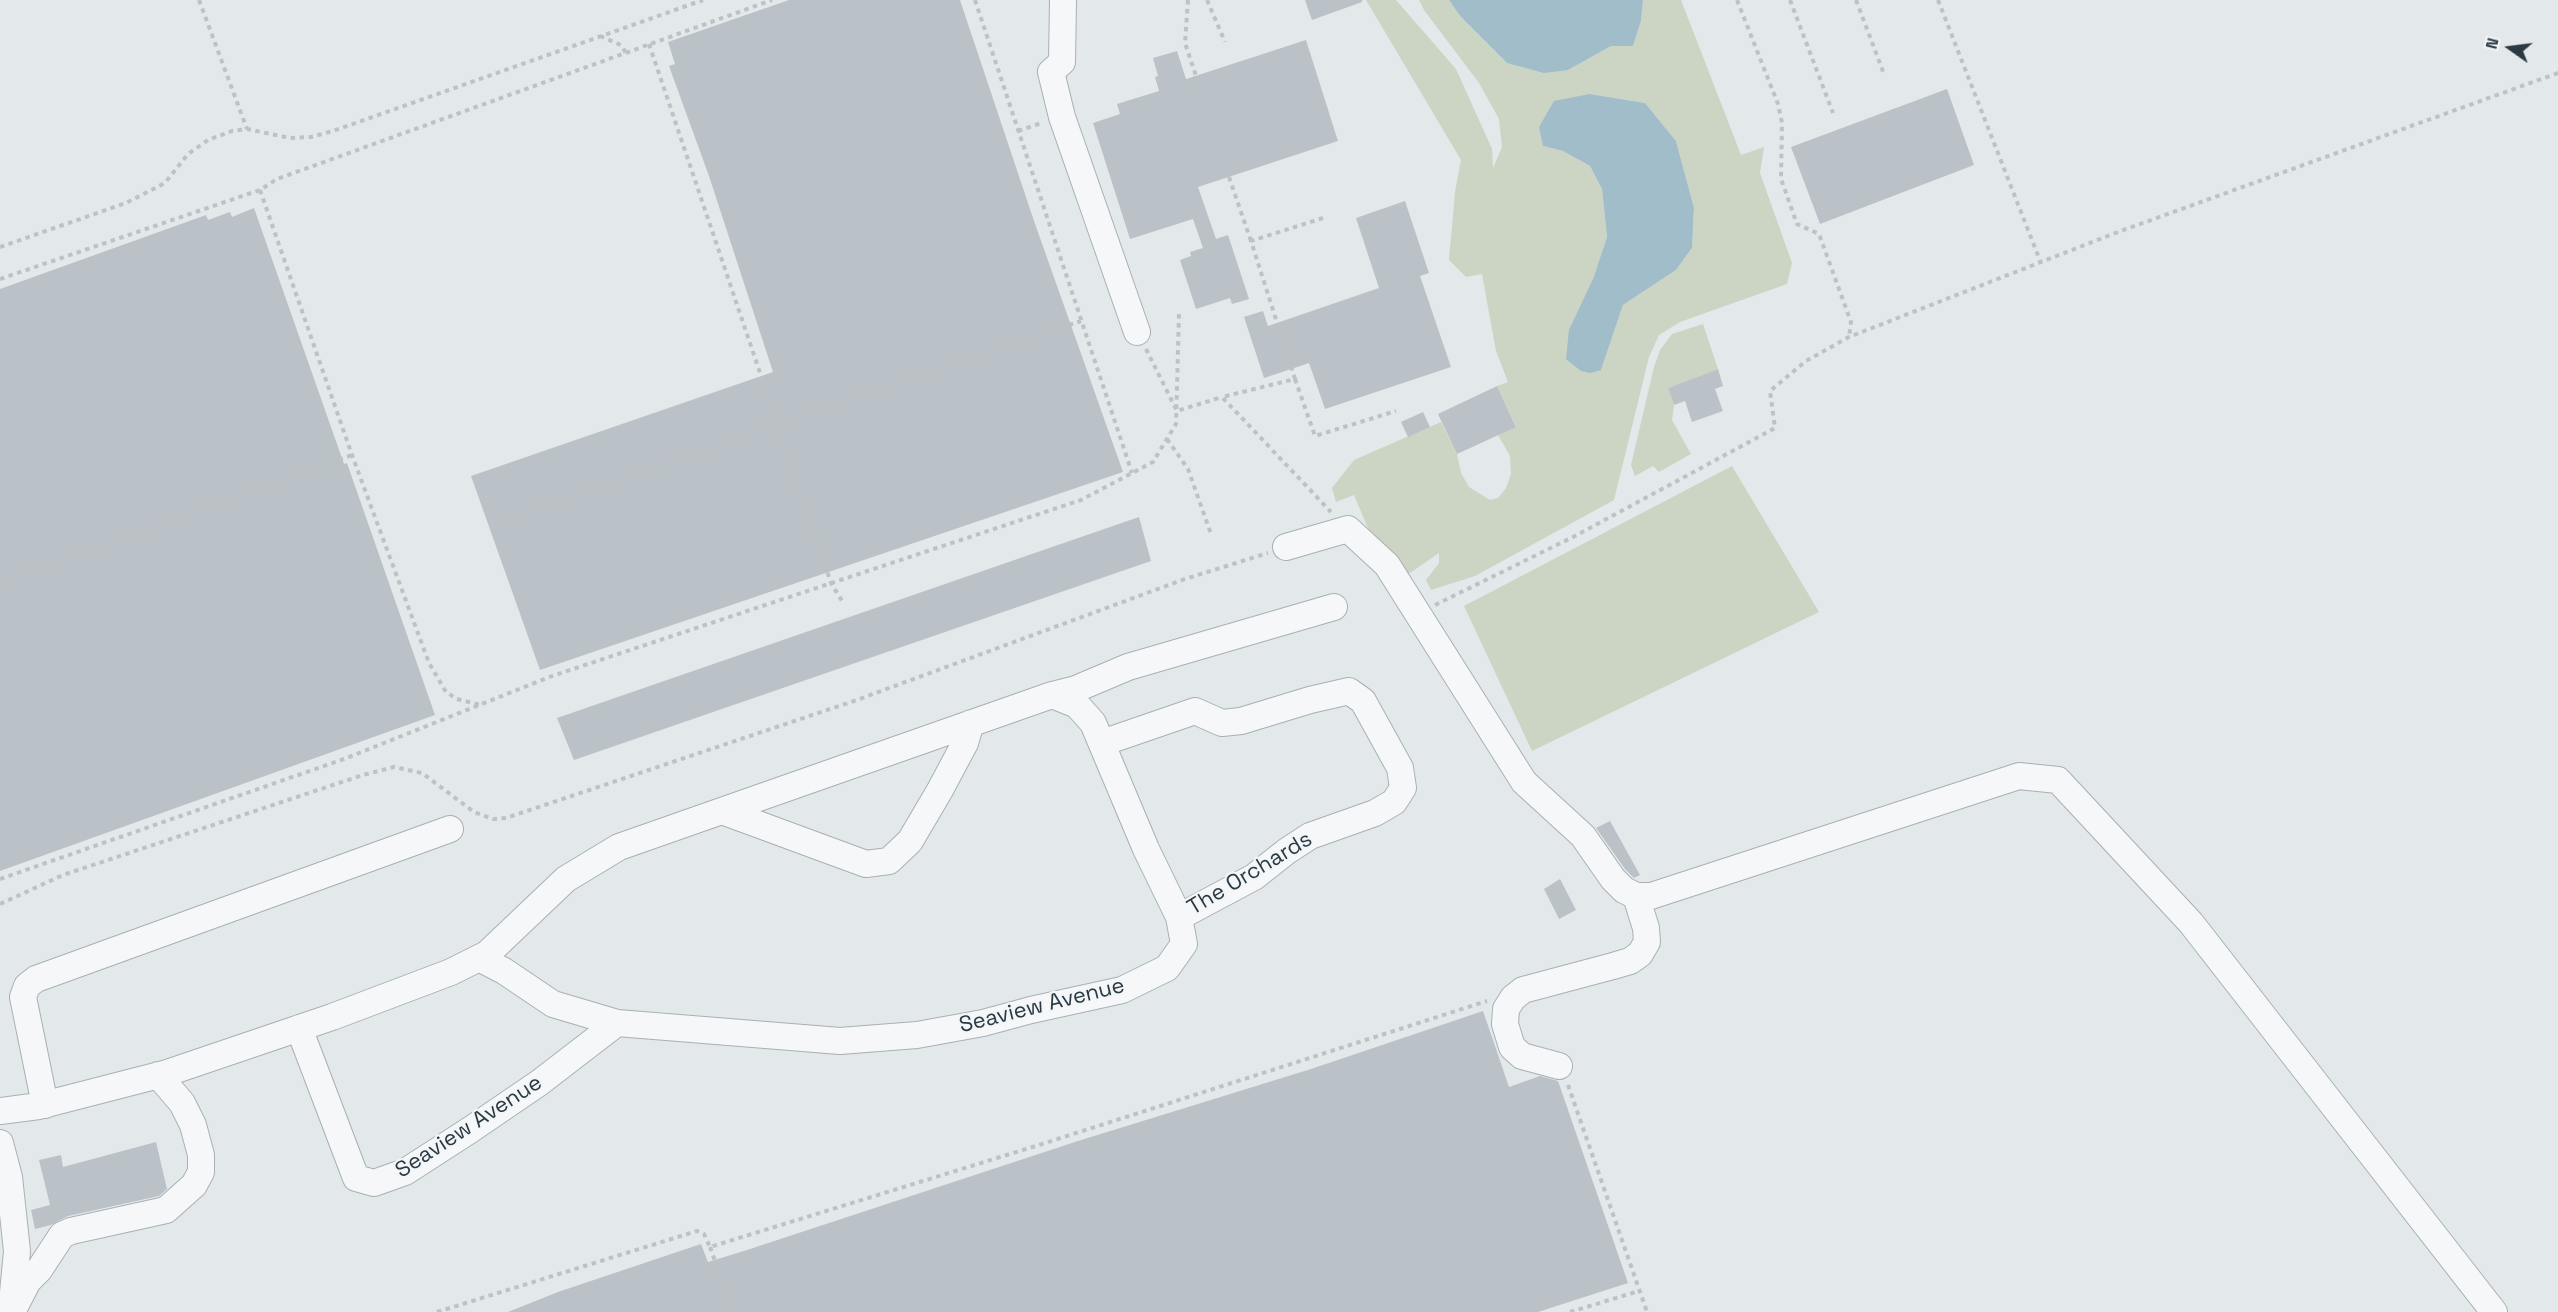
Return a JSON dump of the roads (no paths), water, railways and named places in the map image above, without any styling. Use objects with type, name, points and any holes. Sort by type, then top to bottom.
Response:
[{"type":"street","points":[[1063,0],[1062,63],[1051,72],[1062,117],[1137,332]]},
{"type":"street","points":[[1286,547],[1348,530],[1387,565],[1524,782],[1583,836],[1613,879],[1624,890],[1636,896],[1651,896],[2019,776],[2058,780],[2191,923],[2494,1312]]},
{"type":"street","points":[[0,1111],[45,1105],[158,1075],[265,1040],[451,972],[487,954],[566,879],[619,847],[971,723],[1076,689],[1128,667],[1334,607]]},
{"type":"street","name":"The Orchards","points":[[1102,743],[1195,711],[1222,723],[1241,721],[1310,700],[1349,692],[1363,701],[1400,768],[1403,788],[1394,802],[1375,813],[1310,836],[1254,877],[1179,917]]},
{"type":"street","name":"Seaview Avenue","points":[[479,958],[504,971],[553,1004],[617,1023],[840,1041],[917,1035],[983,1023],[1122,990],[1167,968],[1184,944],[1179,917],[1146,849],[1093,723],[1077,705],[1053,695]]},
{"type":"street","points":[[722,811],[866,864],[889,861],[910,841],[965,743],[971,723]]},
{"type":"street","points":[[45,1105],[23,997],[27,986],[36,979],[450,829]]},
{"type":"street","points":[[1559,1066],[1522,1056],[1512,1047],[1505,1024],[1506,1009],[1513,998],[1524,990],[1630,961],[1640,954],[1647,942],[1646,928],[1636,896]]},
{"type":"street","name":"Seaview Avenue","points":[[299,1028],[356,1178],[374,1184],[405,1172],[461,1136],[539,1083],[617,1023]]},
{"type":"street","points":[[11,1312],[28,1281],[66,1233],[166,1210],[194,1185],[201,1172],[201,1155],[192,1125],[182,1103],[158,1075]]},
{"type":"street","points":[[0,1143],[9,1177],[17,1251],[11,1312]]},
{"type":"street","points":[[15,1232],[55,1249]]},
{"type":"water","points":[[1449,0],[1643,0],[1641,21],[1633,46],[1611,46],[1568,70],[1544,73],[1507,63],[1460,16]]},
{"type":"water","points":[[1590,94],[1645,103],[1676,141],[1694,208],[1692,248],[1676,270],[1623,305],[1601,370],[1590,373],[1581,371],[1566,359],[1569,330],[1593,279],[1607,237],[1602,189],[1590,166],[1563,151],[1543,146],[1539,127],[1554,101]]}]
